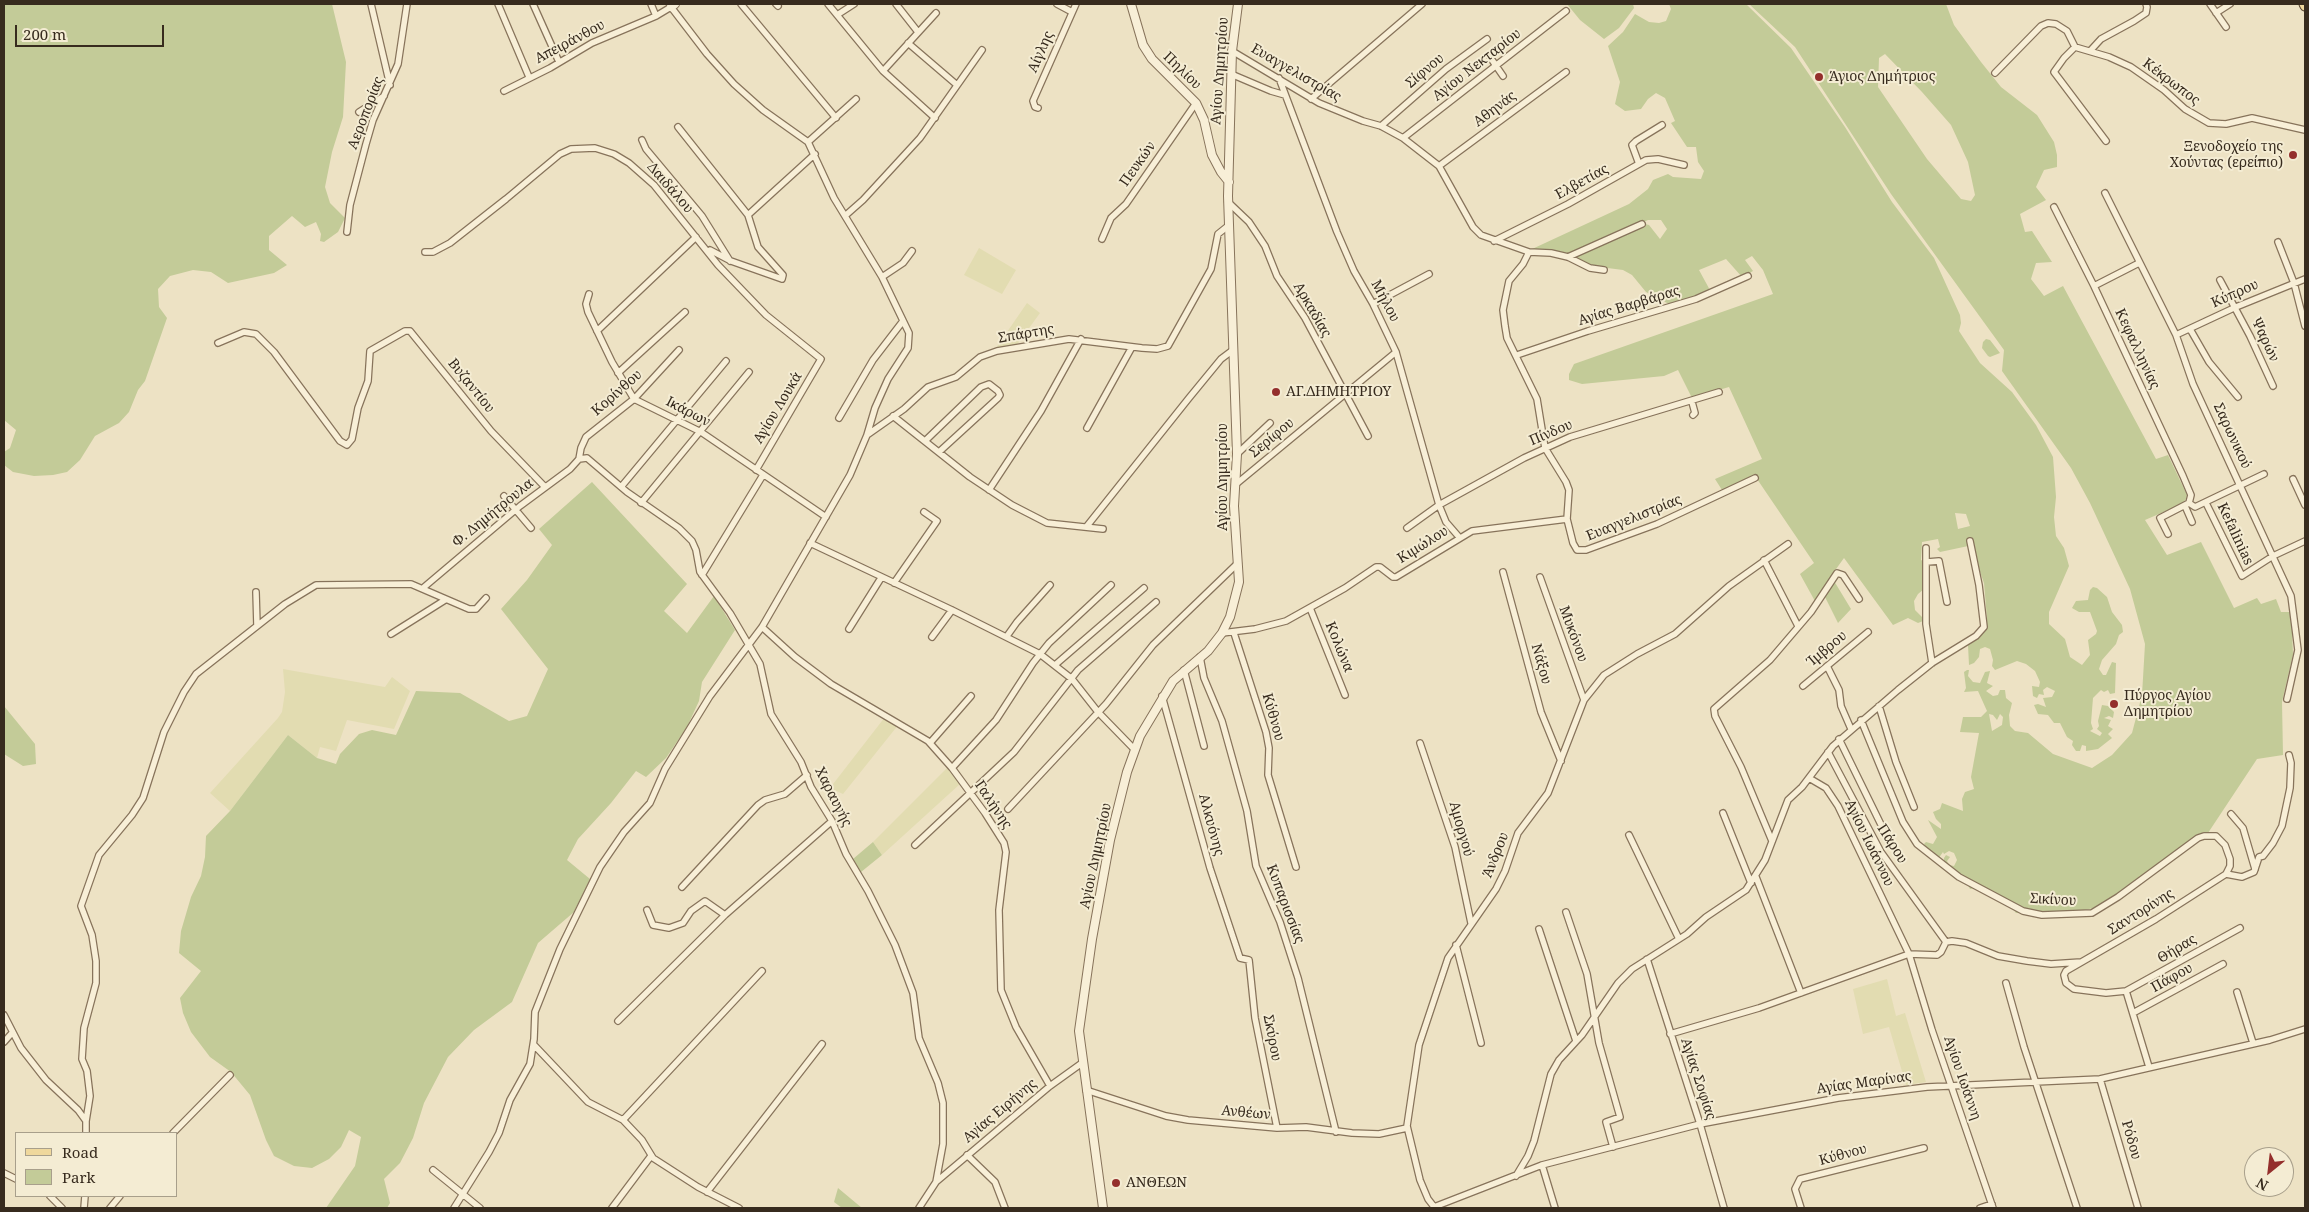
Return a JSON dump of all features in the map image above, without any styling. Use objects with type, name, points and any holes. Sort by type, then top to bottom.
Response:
[{"type":"street","points":[[371,4],[390,85]]},
{"type":"street","name":"Αεροπορίας","points":[[347,232],[350,205],[373,120],[390,85],[402,48],[407,4]]},
{"type":"street","points":[[498,4],[529,77]]},
{"type":"street","points":[[532,4],[559,62]]},
{"type":"street","points":[[651,4],[656,16]]},
{"type":"street","points":[[740,4],[836,118]]},
{"type":"street","points":[[828,4],[883,72],[935,118]]},
{"type":"street","points":[[837,15],[854,4]]},
{"type":"street","points":[[896,4],[918,32]]},
{"type":"street","points":[[1057,4],[1072,12]]},
{"type":"street","name":"Αίγλης","points":[[1038,108],[1035,107],[1033,101],[1076,4]]},
{"type":"street","name":"Πηλίου","points":[[1131,4],[1143,45],[1152,59],[1196,103],[1204,120],[1212,155],[1229,182]]},
{"type":"street","name":"Αγίου Δημητρίου","points":[[1103,1208],[1082,1064],[1079,1030],[1092,939],[1110,840],[1127,772],[1140,736],[1162,696],[1184,670],[1200,657],[1222,633],[1238,591],[1239,562],[1234,526],[1233,486],[1237,454],[1228,202],[1232,51],[1238,4]]},
{"type":"street","points":[[1311,99],[1422,4]]},
{"type":"street","points":[[2090,51],[2101,39],[2134,22],[2146,13],[2146,4]]},
{"type":"street","points":[[2210,4],[2226,27]]},
{"type":"street","points":[[2216,14],[2230,4]]},
{"type":"street","points":[[454,1208],[499,1132],[510,1100],[530,1064],[534,1045],[535,1012],[560,949],[600,867],[624,832],[650,803],[665,769],[710,696],[762,627],[854,466],[867,435],[875,408],[888,379],[908,348],[909,333],[882,277],[831,192],[808,142],[763,110],[734,84],[707,54],[673,5]]},
{"type":"street","name":"Απειράνθου","points":[[504,91],[592,43],[656,16],[673,5]]},
{"type":"street","name":"Αγίου Νεκταρίου","points":[[1403,138],[1566,11]]},
{"type":"street","points":[[883,72],[936,13]]},
{"type":"street","points":[[1995,73],[2041,26],[2048,23],[2056,24],[2067,31],[2073,39],[2075,47],[2054,72],[2106,141]]},
{"type":"street","name":"Σίφνου","points":[[1381,126],[1446,69],[1487,39]]},
{"type":"street","points":[[908,43],[957,85]]},
{"type":"street","name":"Κέκρωπος","points":[[2075,47],[2131,67],[2164,90],[2185,109],[2209,123],[2226,124],[2252,118],[2305,130]]},
{"type":"street","points":[[846,215],[863,200],[903,157],[935,118],[982,50]]},
{"type":"street","name":"Ευαγγελιστρίας","points":[[1232,51],[1311,99],[1346,115],[1381,126],[1403,138],[1439,166],[1474,227],[1481,235],[1529,252],[1523,264],[1509,282],[1503,310],[1507,338],[1537,399],[1545,448],[1569,490],[1567,519],[1575,548],[1581,551],[1586,550],[1657,524],[1755,478]]},
{"type":"street","points":[[1490,58],[1503,76]]},
{"type":"street","name":"Αθηνάς","points":[[1439,166],[1566,72]]},
{"type":"street","points":[[1231,74],[1285,95]]},
{"type":"street","name":"Μήλου","points":[[1279,78],[1337,232],[1354,271],[1373,304],[1396,352],[1439,504],[1446,522],[1459,537]]},
{"type":"street","points":[[359,112],[384,96]]},
{"type":"street","points":[[808,142],[856,99]]},
{"type":"street","name":"Πευκών","points":[[1102,239],[1112,218],[1126,204],[1196,103]]},
{"type":"street","points":[[1639,164],[1632,145],[1662,125]]},
{"type":"street","points":[[678,127],[748,216],[758,246],[783,275],[782,279],[730,261],[707,249]]},
{"type":"street","points":[[642,140],[646,149],[702,216],[730,261]]},
{"type":"street","name":"Δαιδάλου","points":[[425,252],[433,252],[450,243],[560,154],[579,148],[604,150],[639,170],[654,184],[668,205],[707,249],[718,265],[766,314],[821,359]]},
{"type":"street","points":[[748,216],[815,154]]},
{"type":"street","name":"Ελβετίας","points":[[1494,240],[1568,204],[1646,160],[1658,159],[1684,165]]},
{"type":"street","name":"Σαρωνικού","points":[[2105,193],[2176,335],[2194,384],[2288,586],[2294,606],[2298,650],[2288,700]]},
{"type":"street","name":"Αρκαδίας","points":[[1228,202],[1237,209],[1258,234],[1277,276],[1305,318],[1368,436]]},
{"type":"street","name":"Κεφαλληνίας","points":[[2054,206],[2094,286],[2183,476],[2190,495],[2187,505],[2192,522]]},
{"type":"street","points":[[1568,258],[1642,224]]},
{"type":"street","name":"Σπάρτης","points":[[867,435],[928,387],[956,377],[972,363],[989,354],[1005,349],[1069,339],[1156,349],[1168,346],[1210,269],[1218,234],[1228,226]]},
{"type":"street","points":[[597,331],[696,237]]},
{"type":"street","points":[[2278,242],[2294,283],[2305,326]]},
{"type":"street","points":[[882,277],[903,263],[912,251]]},
{"type":"street","points":[[1529,252],[1550,253],[1568,258],[1590,268],[1604,270]]},
{"type":"street","points":[[2094,286],[2139,263]]},
{"type":"street","points":[[1373,304],[1429,274]]},
{"type":"street","name":"Αγίας Βαρβάρας","points":[[1516,356],[1588,331],[1696,299],[1748,276]]},
{"type":"street","name":"Κύπρου","points":[[2176,335],[2236,307],[2305,279]]},
{"type":"street","name":"Ψαρών","points":[[2220,280],[2236,307],[2273,386]]},
{"type":"street","points":[[589,294],[586,304],[588,312],[618,373],[634,399]]},
{"type":"street","points":[[618,373],[685,312]]},
{"type":"street","points":[[839,418],[873,360],[903,321]]},
{"type":"street","points":[[2190,328],[2209,362],[2238,397]]},
{"type":"street","name":"Βυζαντίου","points":[[218,343],[244,332],[256,334],[274,352],[340,441],[347,445],[352,439],[358,408],[368,381],[370,350],[405,331],[410,331],[491,431],[545,487]]},
{"type":"street","points":[[989,490],[1041,411],[1081,339]]},
{"type":"street","points":[[1087,428],[1132,347]]},
{"type":"street","name":"Κορίνθου","points":[[579,459],[580,448],[586,437],[634,399],[679,350]]},
{"type":"street","points":[[1087,526],[1189,398],[1221,360],[1234,350]]},
{"type":"street","name":"Σερίφου","points":[[1233,486],[1396,352]]},
{"type":"street","name":"Αγίου Λουκά","points":[[756,470],[821,359]]},
{"type":"street","points":[[621,488],[726,360]]},
{"type":"street","points":[[641,503],[749,372]]},
{"type":"street","points":[[925,441],[981,387],[989,384],[1000,395],[998,398],[939,452]]},
{"type":"street","name":"Πίνδου","points":[[1407,528],[1439,504],[1570,436],[1692,402],[1719,392]]},
{"type":"street","name":"Ικάρων","points":[[634,399],[701,432],[826,517]]},
{"type":"street","points":[[1692,402],[1695,410],[1693,415]]},
{"type":"street","points":[[893,416],[989,490],[1012,505],[1047,523],[1103,529]]},
{"type":"street","points":[[1237,454],[1270,423]]},
{"type":"street","name":"Χαραυγής","points":[[579,459],[587,458],[621,488],[687,534],[696,550],[702,575],[730,613],[760,664],[771,714],[791,744],[807,775],[810,787],[832,821],[846,854],[868,890],[894,945],[913,994],[918,1034],[938,1083],[943,1103],[943,1144],[936,1182],[919,1208]]},
{"type":"street","name":"Φ. Δημήτρουλα","points":[[423,588],[515,510],[570,469],[579,459]]},
{"type":"street","points":[[2168,534],[2160,518],[2187,505],[2195,507],[2206,503],[2264,474]]},
{"type":"street","points":[[702,575],[763,475]]},
{"type":"street","points":[[2293,479],[2305,505]]},
{"type":"street","points":[[504,496],[531,528]]},
{"type":"street","name":"Kefalinias","points":[[2206,503],[2242,576],[2273,556]]},
{"type":"street","points":[[894,583],[937,521],[924,512]]},
{"type":"street","name":"Κιμώλου","points":[[1222,633],[1234,633],[1286,621],[1346,588],[1376,567],[1380,567],[1393,577],[1396,577],[1459,537],[1472,531],[1567,519]]},
{"type":"street","points":[[1516,1176],[1528,1156],[1534,1141],[1551,1074],[1558,1060],[1576,1042],[1618,983],[1632,969],[1680,939],[1706,917],[1746,890],[1756,877],[1787,802],[1810,778],[1839,739],[1932,663],[1976,636],[1984,627],[1979,585],[1970,541]]},
{"type":"street","points":[[2273,556],[2305,541]]},
{"type":"street","points":[[810,544],[1007,636],[1040,654],[1072,679],[1098,712],[1135,750]]},
{"type":"street","name":"Άνδρου","points":[[1435,1208],[1428,1199],[1420,1180],[1407,1128],[1419,1045],[1448,958],[1496,889],[1505,871],[1518,833],[1548,793],[1584,700],[1604,675],[1637,654],[1675,634],[1729,586],[1788,544]]},
{"type":"street","points":[[1926,548],[1926,624],[1932,663]]},
{"type":"street","points":[[1764,560],[1798,626]]},
{"type":"street","points":[[1926,562],[1939,561],[1947,602]]},
{"type":"street","points":[[1008,809],[1098,712],[1153,645],[1239,562]]},
{"type":"street","name":"Νάξου","points":[[1503,572],[1541,712],[1561,761]]},
{"type":"street","points":[[1772,841],[1741,767],[1715,716],[1714,710],[1770,660],[1811,612],[1837,573],[1841,574],[1859,599]]},
{"type":"street","name":"Μυκόνου","points":[[1540,577],[1584,700]]},
{"type":"street","points":[[849,629],[881,578]]},
{"type":"street","points":[[86,1132],[90,1096],[87,1071],[82,1059],[84,1028],[96,983],[96,961],[92,935],[81,906],[99,854],[132,815],[143,798],[164,732],[184,692],[196,674],[310,586],[411,584],[469,609],[476,609],[486,598]]},
{"type":"street","points":[[1007,636],[1050,585]]},
{"type":"street","points":[[952,768],[996,720],[1040,654],[1111,585]]},
{"type":"street","points":[[1055,665],[1144,588]]},
{"type":"street","points":[[256,592],[257,626]]},
{"type":"street","points":[[391,634],[445,600]]},
{"type":"street","points":[[915,845],[1014,752],[1078,670],[1156,602]]},
{"type":"street","name":"Κολώνα","points":[[1310,608],[1345,696]]},
{"type":"street","points":[[932,637],[952,610]]},
{"type":"street","name":"Γαλήνης","points":[[762,627],[795,657],[831,684],[907,727],[930,743],[952,768],[1004,844],[1006,852],[1000,902],[1001,990],[1016,1027],[1050,1086]]},
{"type":"street","name":"Ίμβρου","points":[[1803,686],[1868,632]]},
{"type":"street","name":"Κύθνου","points":[[1234,633],[1266,732],[1270,748],[1268,775],[1296,867]]},
{"type":"street","name":"Κυπαρισσίας","points":[[1200,657],[1204,678],[1222,721],[1247,811],[1256,866],[1280,922],[1301,988],[1336,1132]]},
{"type":"street","points":[[1827,666],[1839,690],[1841,706],[1851,729]]},
{"type":"street","points":[[1184,670],[1204,746]]},
{"type":"street","points":[[930,743],[971,696]]},
{"type":"street","name":"Αλκυόνης","points":[[1162,696],[1210,868],[1240,958]]},
{"type":"street","points":[[1880,706],[1895,759],[1914,807]]},
{"type":"street","name":"Σικίνου","points":[[1861,720],[1903,822],[1917,843],[1936,860],[1959,876],[2023,911],[2042,915],[2092,912],[2118,897],[2198,838],[2204,836],[2216,836],[2225,845],[2230,859],[2230,866],[2226,874]]},
{"type":"street","points":[[1839,739],[1891,845]]},
{"type":"street","name":"Αμοργού","points":[[1420,743],[1454,847],[1471,923]]},
{"type":"street","name":"Πάρου","points":[[1828,752],[1881,852],[1946,942]]},
{"type":"street","points":[[2226,874],[2242,877],[2252,875],[2259,857],[2273,843],[2282,826],[2290,788],[2291,763],[2289,754]]},
{"type":"street","points":[[682,887],[758,805],[765,800],[786,794],[807,775]]},
{"type":"street","name":"Αγίου Ιωάννου","points":[[1810,778],[1827,789],[1838,806],[1909,954]]},
{"type":"street","points":[[1723,813],[1751,883]]},
{"type":"street","points":[[2231,814],[2243,828],[2255,870]]},
{"type":"street","points":[[618,1021],[724,914],[832,821]]},
{"type":"street","points":[[1628,835],[1680,939]]},
{"type":"street","name":"Σαντορίνης","points":[[2126,991],[2106,993],[2074,989],[2066,983],[2064,975],[2066,971],[2156,919],[2226,874]]},
{"type":"street","points":[[1756,877],[1801,993]]},
{"type":"street","points":[[647,910],[653,924],[669,928],[682,924],[691,910],[705,901],[724,914]]},
{"type":"street","points":[[1566,912],[1587,974],[1596,1016],[1599,1043],[1620,1116],[1606,1122],[1613,1147]]},
{"type":"street","name":"Θήρας","points":[[2126,991],[2240,928]]},
{"type":"street","points":[[1539,929],[1576,1042]]},
{"type":"street","points":[[1670,1034],[1759,1008],[1909,954],[1937,955],[1941,952],[1946,942],[1966,943],[1998,956],[2027,961],[2051,964],[2083,962]]},
{"type":"street","points":[[1456,945],[1481,1043]]},
{"type":"street","name":"Αγίου Ιωάννη","points":[[1909,954],[1932,1030],[1992,1206]]},
{"type":"street","name":"Σκύρου","points":[[1240,958],[1249,960],[1255,1018],[1278,1128]]},
{"type":"street","name":"Αγίας Σοφίας","points":[[1647,959],[1700,1124],[1724,1208]]},
{"type":"street","name":"Πάφου","points":[[2133,1013],[2224,964]]},
{"type":"street","points":[[623,1120],[762,971]]},
{"type":"street","points":[[2006,983],[2077,1208]]},
{"type":"street","points":[[2126,991],[2149,1067]]},
{"type":"street","points":[[2237,992],[2253,1043]]},
{"type":"street","points":[[4,1015],[21,1048],[46,1080],[78,1110],[86,1122]]},
{"type":"street","name":"Αγίας Μαρίνας","points":[[1435,1208],[1542,1165],[1700,1124],[1838,1098],[1952,1085],[2100,1079],[2305,1029]]},
{"type":"street","points":[[4,1042],[12,1033]]},
{"type":"street","points":[[707,1192],[822,1044]]},
{"type":"street","points":[[534,1045],[588,1102],[623,1120],[642,1140],[652,1156],[707,1192],[739,1208]]},
{"type":"street","name":"Αγίας Ειρήνης","points":[[936,1182],[1050,1086],[1082,1064]]},
{"type":"street","points":[[174,1132],[230,1075]]},
{"type":"street","name":"Ρόδου","points":[[2100,1079],[2138,1208]]},
{"type":"street","name":"Ανθέων","points":[[1086,1090],[1174,1118],[1278,1128],[1306,1128],[1336,1132],[1379,1134],[1407,1128]]},
{"type":"street","name":"Κύθνου","points":[[1801,1208],[1795,1189],[1795,1185],[1800,1179],[1924,1148]]},
{"type":"street","points":[[967,1155],[995,1182],[1005,1208]]},
{"type":"street","points":[[612,1208],[652,1156]]},
{"type":"street","points":[[1542,1165],[1555,1208]]},
{"type":"street","points":[[433,1170],[480,1208]]},
{"type":"street","points":[[51,1197],[62,1208]]},
{"type":"street","points":[[110,1208],[119,1197]]},
{"type":"street","points":[[1980,1208],[1992,1206]]},
{"type":"shaded area","points":[[979,248],[1016,270],[1002,294],[964,275]]},
{"type":"shaded area","points":[[1027,303],[1040,313],[1016,346],[996,348]]},
{"type":"shaded area","points":[[283,669],[385,687],[392,677],[410,691],[394,729],[347,720],[336,751],[320,747],[317,758],[288,735],[230,811],[210,793],[282,712],[285,692]]},
{"type":"shaded area","points":[[885,717],[899,724],[843,794],[830,788]]},
{"type":"shaded area","points":[[948,767],[960,784],[882,855],[873,842]]},
{"type":"shaded area","points":[[1887,979],[1896,1016],[1905,1013],[1926,1082],[1906,1085],[1889,1027],[1863,1034],[1853,989]]},
{"type":"green space","points":[[4,4],[332,4],[346,62],[343,117],[332,152],[325,187],[330,203],[345,218],[338,232],[324,242],[320,241],[321,234],[316,222],[305,227],[292,216],[269,236],[269,250],[287,265],[274,273],[228,283],[211,272],[193,270],[170,276],[158,289],[159,307],[167,318],[145,381],[138,390],[129,412],[119,423],[95,436],[80,460],[67,472],[53,475],[34,476],[13,472],[4,465],[4,452],[10,448],[16,430],[4,420]]},
{"type":"green space","points":[[1567,4],[1633,4],[1634,8],[1619,28],[1604,39],[1580,20]]},
{"type":"green space","points":[[1669,4],[1746,4],[1791,48],[1845,127],[1892,202],[1934,258],[1960,315],[1959,331],[1980,363],[2012,392],[2036,425],[2053,457],[2056,536],[2064,548],[2069,566],[2049,612],[2049,624],[2065,639],[2070,657],[2082,665],[2090,655],[2088,640],[2097,631],[2090,612],[2079,612],[2072,608],[2076,601],[2088,600],[2090,590],[2093,587],[2097,588],[2107,597],[2112,612],[2122,625],[2123,632],[2119,635],[2116,644],[2102,660],[2099,669],[2103,675],[2106,675],[2112,662],[2116,663],[2115,693],[2110,694],[2108,690],[2104,692],[2101,690],[2093,698],[2091,723],[2093,729],[2090,731],[2100,736],[2102,733],[2097,729],[2102,705],[2108,706],[2114,712],[2113,718],[2109,716],[2104,718],[2111,720],[2108,726],[2113,729],[2108,734],[2112,738],[2098,749],[2086,751],[2086,746],[2082,745],[2080,751],[2076,751],[2072,745],[2073,741],[2067,737],[2060,723],[2054,723],[2048,715],[2038,714],[2034,705],[2038,704],[2046,707],[2043,698],[2052,697],[2055,691],[2047,687],[2043,690],[2044,695],[2039,694],[2037,698],[2033,696],[2032,686],[2039,687],[2040,682],[2035,671],[2026,664],[2017,661],[1995,670],[1992,666],[1993,660],[1990,649],[1985,647],[1980,649],[1979,657],[1974,663],[1969,665],[1968,645],[1975,640],[1987,625],[1984,583],[1975,558],[1973,545],[1940,552],[1937,549],[1940,547],[1938,539],[1922,542],[1921,560],[1925,562],[1924,589],[1914,601],[1915,610],[1922,617],[1923,621],[1918,623],[1908,618],[1893,625],[1844,558],[1831,576],[1851,609],[1838,623],[1823,593],[1816,603],[1800,574],[1814,563],[1755,476],[1722,490],[1715,479],[1762,459],[1729,387],[1692,398],[1678,370],[1664,376],[1582,384],[1569,380],[1569,374],[1574,364],[1773,294],[1763,270],[1752,256],[1745,260],[1753,271],[1742,277],[1726,259],[1699,270],[1711,292],[1669,304],[1646,292],[1632,275],[1623,270],[1592,266],[1570,258],[1645,224],[1649,225],[1660,239],[1667,229],[1661,220],[1648,220],[1568,256],[1530,250],[1629,204],[1648,189],[1653,180],[1668,174],[1673,177],[1701,179],[1704,171],[1698,162],[1696,147],[1687,147],[1671,123],[1675,121],[1665,98],[1656,93],[1648,99],[1641,109],[1625,111],[1615,104],[1620,82],[1608,46],[1623,32],[1635,14],[1649,22],[1659,23],[1666,21],[1671,9]],"holes":[[[1955,513],[1966,514],[1970,526],[1958,529]]]},
{"type":"green space","points":[[1749,4],[1946,4],[1954,25],[1981,62],[2001,87],[2037,115],[2054,142],[2057,167],[2044,170],[2036,187],[2046,200],[2020,214],[2025,232],[2032,231],[2052,262],[2036,263],[2031,279],[2044,296],[2063,286],[2156,459],[2168,455],[2187,495],[2182,504],[2145,520],[2167,555],[2201,542],[2234,608],[2257,598],[2261,604],[2276,599],[2281,612],[2291,612],[2293,654],[2282,702],[2283,755],[2257,759],[2208,833],[2198,836],[2119,894],[2094,908],[2079,911],[2016,913],[2012,908],[2006,906],[2007,903],[1983,889],[1983,886],[1970,889],[1968,885],[1961,882],[1944,863],[1946,855],[1950,857],[1947,861],[1949,865],[1954,866],[1957,860],[1954,853],[1949,851],[1944,854],[1943,852],[1938,859],[1932,860],[1924,844],[1926,842],[1933,844],[1937,837],[1928,820],[1941,829],[1941,824],[1933,812],[1940,809],[1942,803],[1963,811],[1962,799],[1965,792],[1974,789],[1971,777],[1979,733],[1960,732],[1963,717],[1981,717],[1987,711],[1978,691],[1964,692],[1966,688],[1964,672],[1969,670],[1968,676],[1973,682],[1980,683],[1985,672],[1990,671],[1987,683],[1993,686],[1986,691],[1993,696],[1998,695],[2000,690],[2005,690],[2006,698],[2012,703],[2009,715],[2010,726],[2015,731],[2028,733],[2053,754],[2092,768],[2112,755],[2132,733],[2142,695],[2145,644],[2130,589],[2090,503],[2071,468],[2002,371],[2004,350],[1891,194],[1795,47]],"holes":[[[1885,54],[1951,125],[1968,162],[1975,195],[1971,201],[1961,199],[1927,159],[1878,87],[1879,58]],[[1989,714],[1993,715],[1997,720],[2000,714],[2003,717],[2002,725],[1992,731]]]},
{"type":"green space","points":[[1986,339],[1990,340],[2000,353],[1988,356],[1982,348],[1983,342]]},
{"type":"green space","points":[[592,482],[687,584],[664,611],[687,633],[714,596],[735,630],[702,682],[699,701],[687,727],[666,758],[646,777],[636,771],[611,803],[578,839],[567,860],[590,879],[574,912],[538,943],[512,1002],[474,1030],[448,1057],[424,1103],[413,1138],[400,1163],[384,1179],[390,1203],[387,1208],[326,1208],[355,1166],[361,1137],[349,1130],[341,1147],[329,1159],[312,1168],[294,1166],[274,1156],[266,1140],[250,1095],[231,1072],[210,1057],[191,1032],[183,1013],[180,998],[201,971],[179,953],[181,931],[191,897],[201,876],[205,857],[206,836],[230,811],[288,735],[317,758],[336,764],[340,754],[359,734],[372,730],[396,735],[416,691],[460,693],[509,721],[527,716],[548,669],[501,609],[527,580],[552,545],[539,529]]},
{"type":"green space","points":[[4,706],[35,744],[36,764],[23,766],[4,754]]},
{"type":"green space","points":[[873,842],[882,855],[861,872],[853,859]]},
{"type":"green space","points":[[838,1188],[862,1208],[842,1208],[834,1202]]},
{"type":"place","name":"Άγιος Δημήτριος","points":[[1819,77]]},
{"type":"place","name":"Ξενοδοχείο της Χούντας (ερείπιο)","points":[[2293,155]]},
{"type":"place","name":"ΑΓ.ΔΗΜΗΤΡΙΟΥ","points":[[1276,392]]},
{"type":"place","name":"Πύργος Αγίου Δημητρίου","points":[[2114,704]]},
{"type":"place","name":"ΑΝΘΕΩΝ","points":[[1116,1183]]}]
